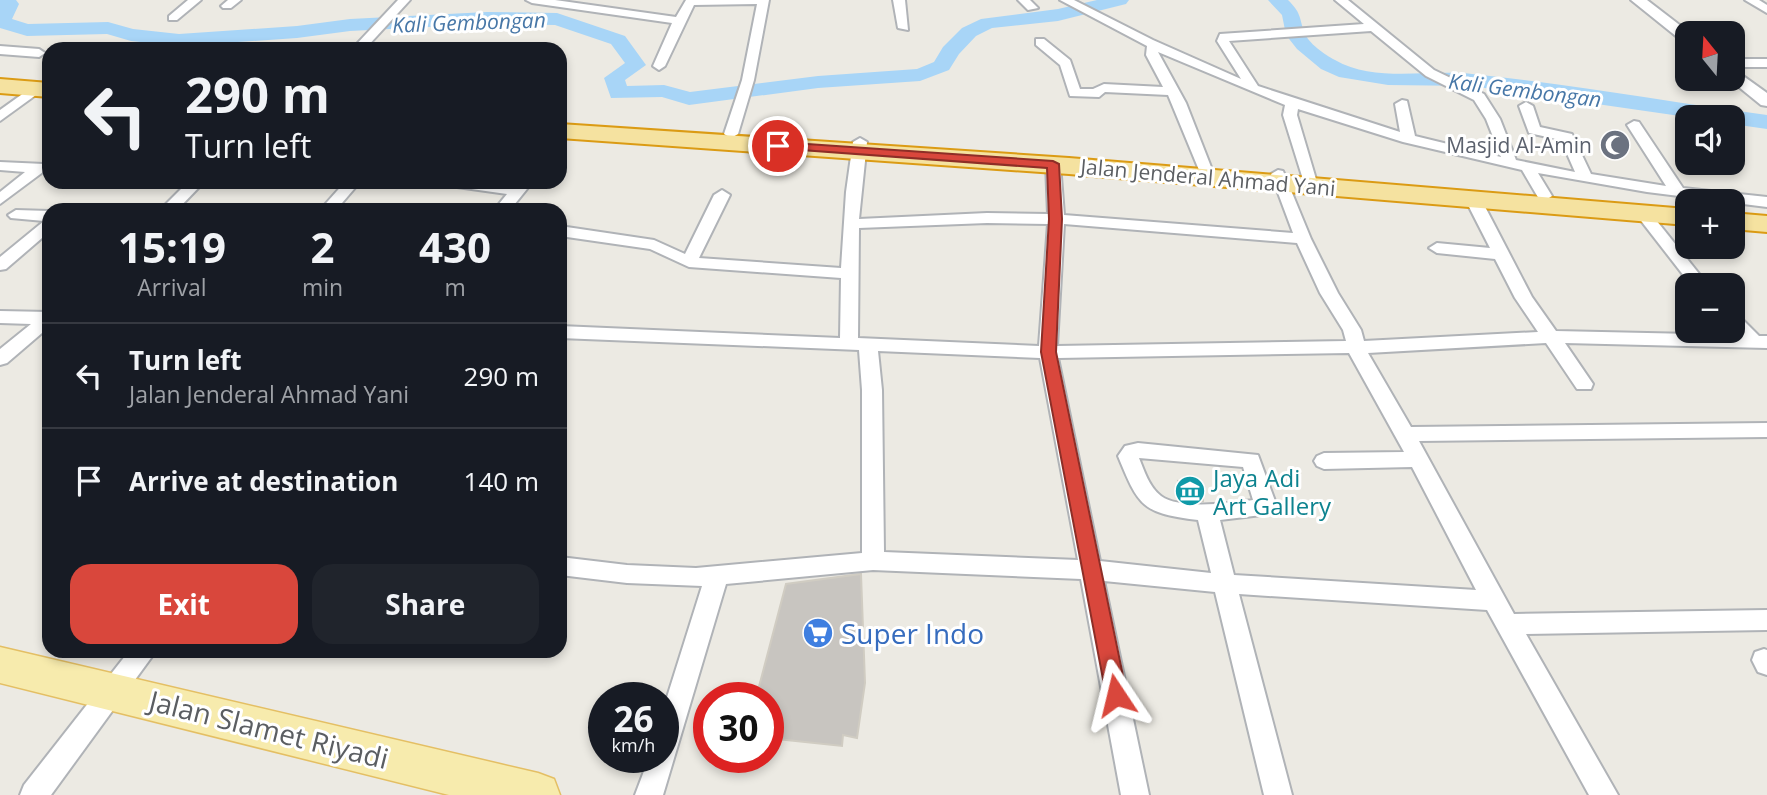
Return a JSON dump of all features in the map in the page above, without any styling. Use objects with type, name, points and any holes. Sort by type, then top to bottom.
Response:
[{"type":"highway","points":[[0,77],[42,87]]},
{"type":"highway","points":[[0,86],[42,87]]},
{"type":"highway","name":"Jalan Jenderal Ahmad Yani","points":[[567,129],[731,134],[1053,164],[1544,195],[1675,200]]},
{"type":"highway","name":"Jalan Jenderal Ahmad Yani","points":[[567,129],[1205,167],[1280,179]]},
{"type":"highway","name":"Jalan Jenderal Ahmad Yani","points":[[1310,181],[1474,199],[1675,216]]},
{"type":"highway","points":[[1745,213],[1767,214]]},
{"type":"highway","points":[[1745,222],[1767,224]]},
{"type":"main road","name":"Jalan Slamet Riyadi","points":[[0,665],[114,691],[464,787],[538,795]]},
{"type":"street","points":[[173,18],[195,0]]},
{"type":"street","points":[[366,42],[404,0]]},
{"type":"street","points":[[532,0],[679,21]]},
{"type":"street","points":[[899,0],[904,28]]},
{"type":"street","points":[[1066,0],[1153,44],[1292,103],[1408,137],[1675,198]]},
{"type":"street","points":[[1341,0],[1435,76],[1471,92],[1485,102],[1510,162]]},
{"type":"street","points":[[1637,0],[1675,29]]},
{"type":"street","points":[[1751,0],[1767,10]]},
{"type":"street","points":[[659,66],[690,2],[762,1],[747,86],[731,134]]},
{"type":"street","points":[[1253,88],[1222,39],[1227,36],[1375,27]]},
{"type":"street","points":[[1040,41],[1066,63],[1075,93],[1098,93],[1099,89],[1104,88],[1173,91]]},
{"type":"street","points":[[1153,44],[1152,54],[1173,91],[1205,167]]},
{"type":"street","points":[[0,50],[39,52]]},
{"type":"street","points":[[1745,63],[1767,63]]},
{"type":"street","points":[[1745,84],[1767,101]]},
{"type":"street","points":[[0,117],[42,88]]},
{"type":"street","points":[[1292,103],[1290,114],[1310,181]]},
{"type":"street","points":[[1402,104],[1408,137]]},
{"type":"street","points":[[1527,106],[1534,130],[1567,137],[1585,177]]},
{"type":"street","points":[[1634,125],[1675,189]]},
{"type":"street","points":[[859,147],[849,274],[858,344],[872,390],[873,561]]},
{"type":"street","points":[[1053,164],[1056,219],[1048,352],[1093,570],[1135,795]]},
{"type":"street","points":[[1526,165],[1544,195]]},
{"type":"street","points":[[0,166],[42,168]]},
{"type":"street","points":[[0,200],[42,169]]},
{"type":"street","points":[[1280,179],[1303,239],[1329,293],[1352,330],[1356,347],[1494,601],[1604,795]]},
{"type":"street","points":[[176,203],[190,189]]},
{"type":"street","points":[[334,203],[347,189]]},
{"type":"street","points":[[508,203],[520,189]]},
{"type":"street","points":[[689,262],[722,195]]},
{"type":"street","points":[[1474,199],[1499,254],[1549,337],[1584,384]]},
{"type":"street","points":[[1745,201],[1767,202]]},
{"type":"street","points":[[1643,214],[1690,273]]},
{"type":"street","points":[[16,215],[42,216]]},
{"type":"street","points":[[853,224],[987,218],[1056,219],[1303,239]]},
{"type":"street","points":[[0,265],[42,230]]},
{"type":"street","points":[[567,232],[654,245],[689,262],[849,274]]},
{"type":"street","points":[[1437,248],[1499,254]]},
{"type":"street","points":[[0,317],[42,319]]},
{"type":"street","points":[[0,359],[42,325]]},
{"type":"street","points":[[1745,329],[1761,342]]},
{"type":"street","points":[[567,331],[1048,352],[1356,347],[1549,337],[1761,342]]},
{"type":"street","points":[[1405,434],[1767,430]]},
{"type":"street","points":[[1138,450],[1251,460],[1264,501],[1262,508],[1207,513],[1154,505],[1146,497],[1128,456],[1132,451],[1138,450]]},
{"type":"street","points":[[1324,461],[1419,459]]},
{"type":"street","points":[[1207,513],[1278,795]]},
{"type":"street","points":[[567,567],[627,574],[717,576],[873,561],[1093,570],[1227,584],[1494,601]]},
{"type":"street","points":[[679,700],[717,576]]},
{"type":"street","points":[[1507,624],[1767,621]]},
{"type":"street","points":[[34,795],[139,658]]},
{"type":"street","points":[[649,795],[656,773]]},
{"type":"building","name":"Jaya Adi Art Gallery","points":[[1178,481],[1202,484],[1203,501],[1179,498]]},
{"type":"building","name":"Super Indo","points":[[861,574],[865,683],[857,738],[843,735],[842,746],[784,740],[784,682],[760,682],[786,584]]},
{"type":"waterway","name":"Kali Gembongan","points":[[4,0],[10,4],[4,12],[2,22],[27,30],[108,28],[131,35],[179,40],[297,32],[350,25],[487,18],[557,19],[618,40],[636,65],[614,78],[619,93],[664,91],[689,99],[818,82],[920,75],[942,66],[950,51],[969,32],[988,23],[1058,15],[1120,0]]},
{"type":"waterway","name":"Kali Gembongan","points":[[1277,0],[1291,14],[1295,35],[1304,45],[1328,65],[1347,73],[1388,79],[1471,80],[1767,122]]},
{"type":"place","name":"Masjid Al-Amin","points":[[1615,145]]},
{"type":"place","name":"Jaya Adi Art Gallery","points":[[1190,491]]},
{"type":"place","name":"Super Indo","points":[[818,633]]},
{"type":"route","points":[[778,146],[1053,164],[1056,219],[1048,352],[1116,695]]}]
